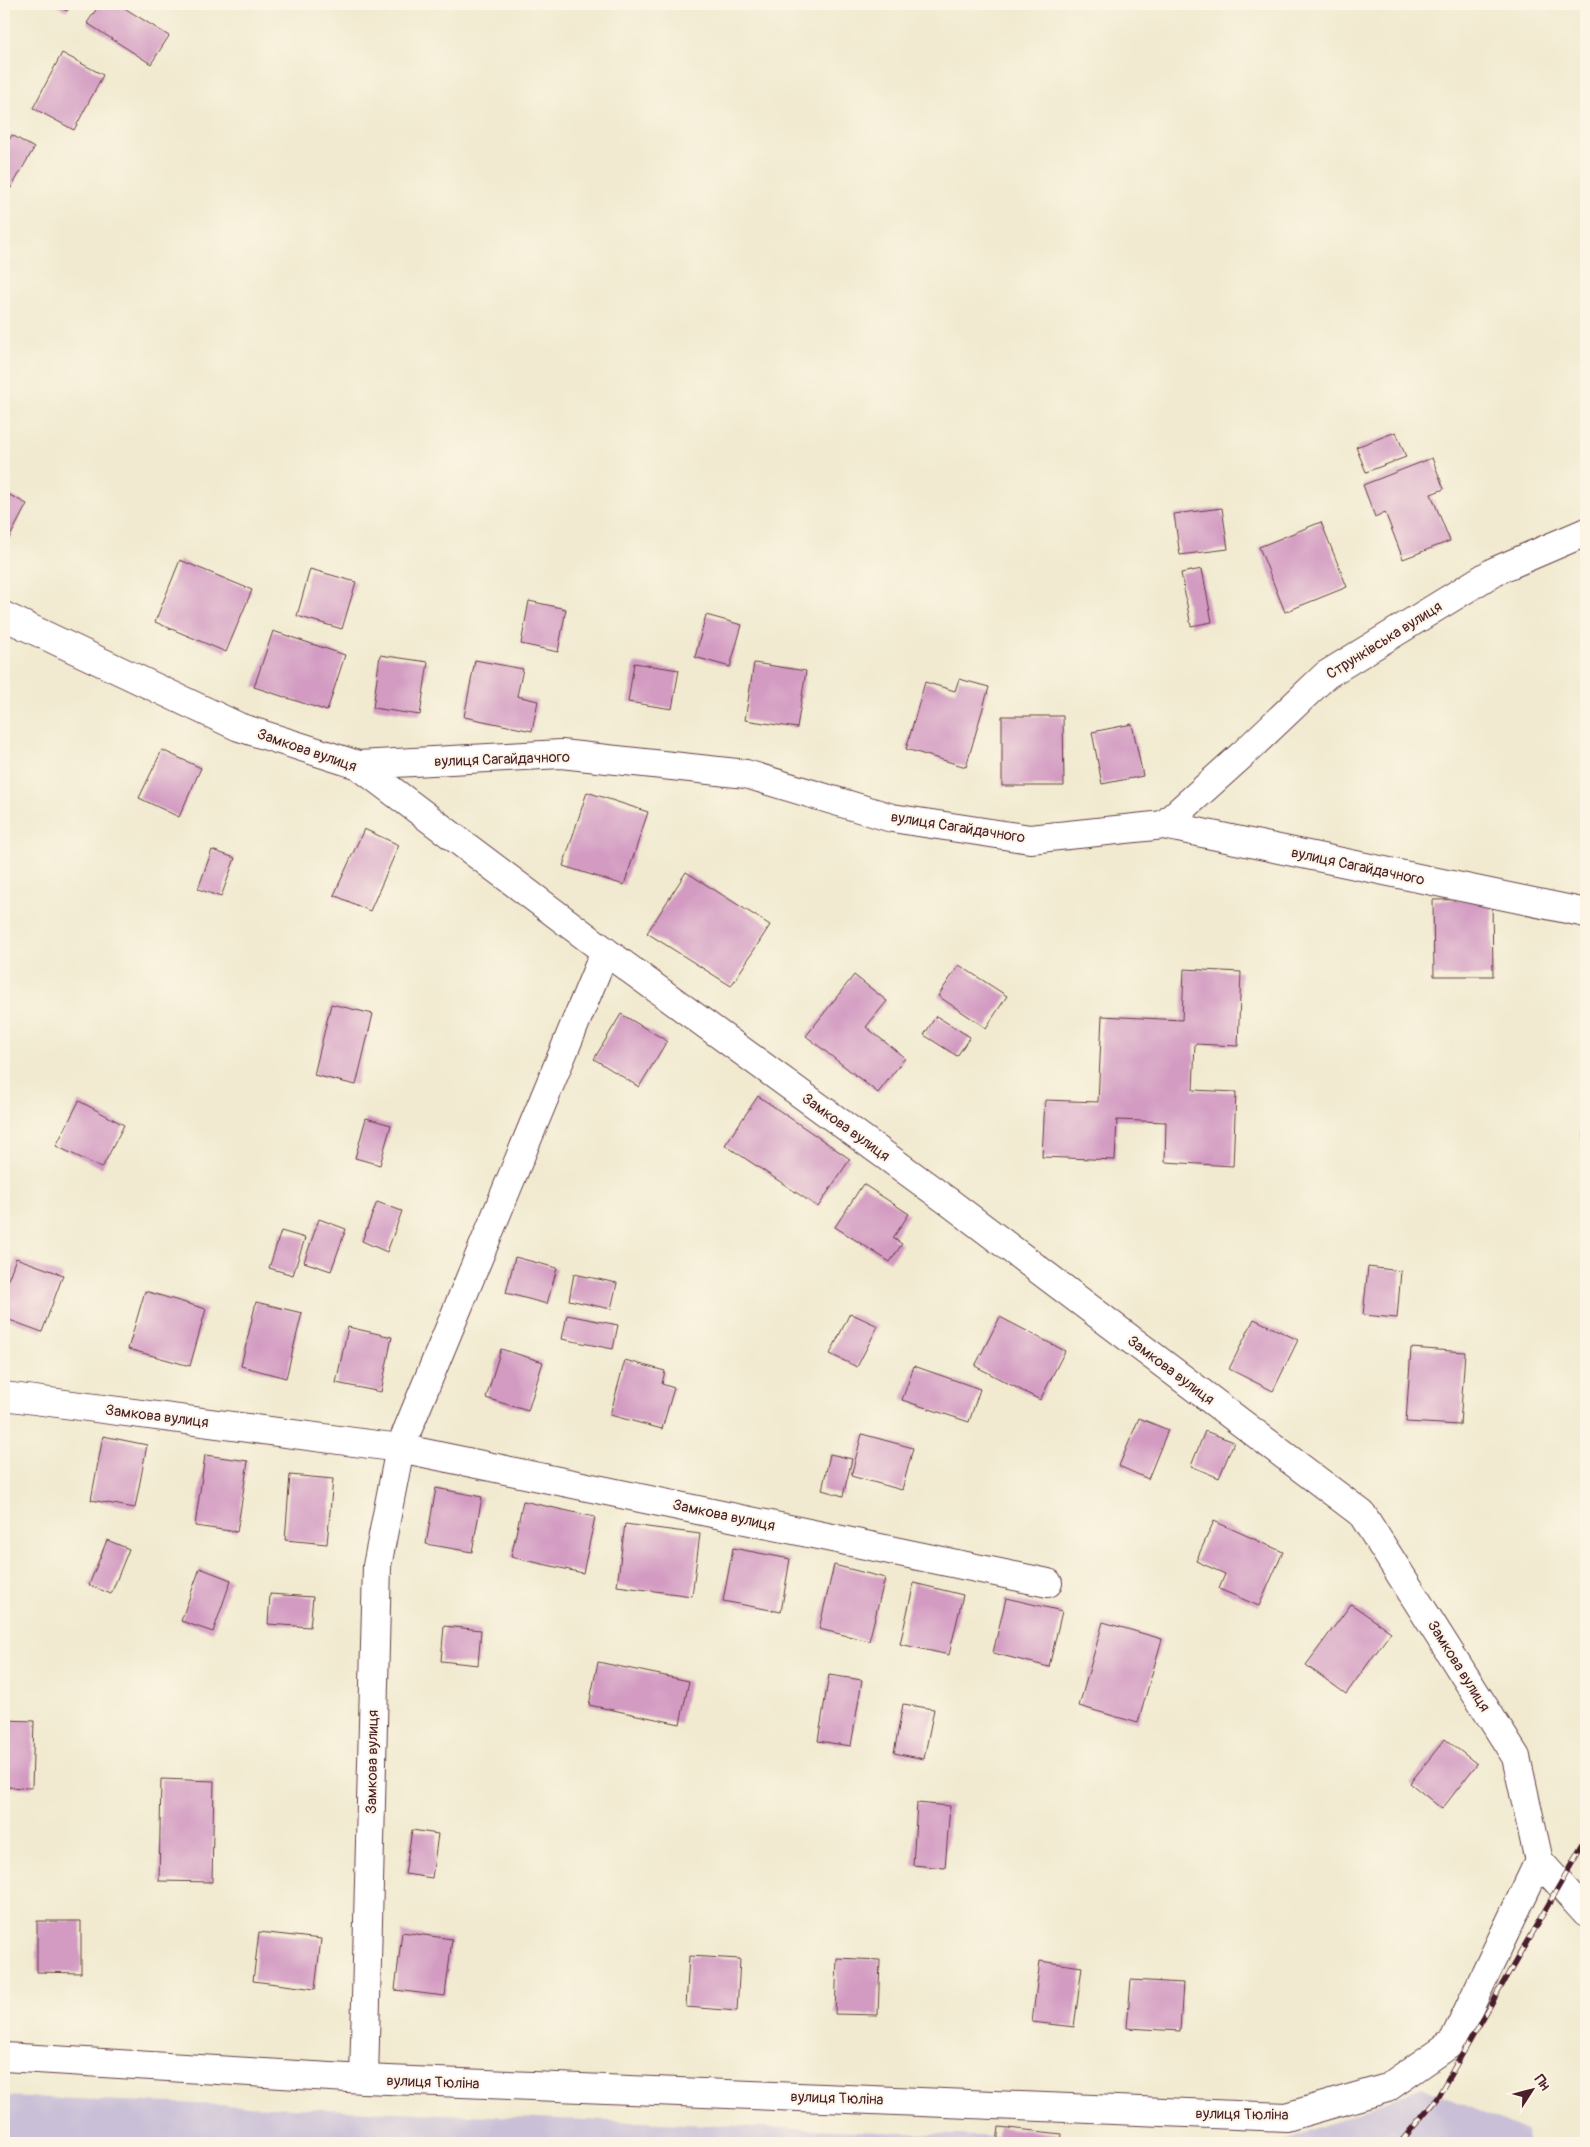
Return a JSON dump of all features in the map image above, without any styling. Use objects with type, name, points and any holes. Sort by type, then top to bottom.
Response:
[{"type":"street","name":"Струнківська вулиця","points":[[1164,825],[1243,754],[1326,675],[1495,572],[1586,532]]},
{"type":"street","name":"Замкова вулиця","points":[[4,616],[239,727],[358,765],[605,951],[949,1202],[1362,1514],[1516,1757],[1540,1862],[1586,1913]]},
{"type":"street","name":"вулиця Сагайдачного","points":[[358,765],[561,754],[746,774],[892,818],[1030,838],[1164,825],[1586,913]]},
{"type":"street","name":"Замкова вулиця","points":[[364,2079],[377,1566],[400,1448],[605,951]]},
{"type":"street","name":"Замкова вулиця","points":[[4,1396],[400,1448],[1048,1583]]},
{"type":"street","name":"вулиця Тюліна","points":[[4,2057],[364,2079],[1286,2117],[1387,2088],[1453,2042],[1540,1862]]},
{"type":"shaded area","points":[[1422,2087],[1527,2132],[1528,2143],[1278,2143]]},
{"type":"shaded area","points":[[4,2096],[1148,2143],[4,2143]]},
{"type":"building","points":[[53,4],[71,4],[67,11]]},
{"type":"building","points":[[100,4],[118,4],[169,36],[151,64],[87,23]]},
{"type":"building","points":[[62,53],[103,75],[74,130],[33,108]]},
{"type":"building","points":[[12,135],[34,148],[11,188],[4,183],[4,148]]},
{"type":"building","points":[[1396,432],[1406,457],[1366,472],[1356,447]]},
{"type":"building","points":[[1432,458],[1444,489],[1431,494],[1450,541],[1403,559],[1385,512],[1375,517],[1363,485]]},
{"type":"building","points":[[4,492],[27,504],[4,548]]},
{"type":"building","points":[[1222,508],[1228,549],[1180,555],[1174,514]]},
{"type":"building","points":[[1321,522],[1347,587],[1285,612],[1259,547]]},
{"type":"building","points":[[180,560],[252,590],[226,652],[155,622]]},
{"type":"building","points":[[310,569],[356,582],[342,629],[297,616]]},
{"type":"building","points":[[1202,569],[1212,622],[1191,626],[1181,573]]},
{"type":"building","points":[[529,601],[566,609],[558,652],[521,644]]},
{"type":"building","points":[[706,615],[742,625],[730,667],[695,657]]},
{"type":"building","points":[[273,631],[345,655],[327,711],[254,687]]},
{"type":"building","points":[[380,655],[428,662],[420,715],[373,708]]},
{"type":"building","points":[[475,660],[523,669],[517,696],[538,701],[532,731],[464,717]]},
{"type":"building","points":[[634,663],[679,670],[672,709],[628,702]]},
{"type":"building","points":[[754,663],[806,671],[797,728],[745,720]]},
{"type":"building","points":[[959,679],[989,687],[966,767],[906,749],[925,682],[955,691]]},
{"type":"building","points":[[1002,716],[1063,716],[1064,786],[1002,786]]},
{"type":"building","points":[[1132,724],[1143,776],[1102,784],[1092,732]]},
{"type":"building","points":[[162,750],[201,768],[179,817],[139,798]]},
{"type":"building","points":[[587,792],[648,812],[624,885],[563,866]]},
{"type":"building","points":[[364,829],[399,845],[370,911],[334,895]]},
{"type":"building","points":[[212,850],[235,858],[221,897],[198,889]]},
{"type":"building","points":[[686,872],[770,925],[731,986],[647,933]]},
{"type":"building","points":[[1492,899],[1493,976],[1434,976],[1433,900]]},
{"type":"building","points":[[959,965],[1007,996],[986,1028],[938,996]]},
{"type":"building","points":[[1184,969],[1241,972],[1238,1046],[1195,1044],[1193,1090],[1236,1092],[1233,1166],[1165,1162],[1166,1122],[1117,1120],[1115,1160],[1042,1157],[1045,1100],[1098,1102],[1102,1016],[1182,1020]]},
{"type":"building","points":[[854,975],[887,1001],[866,1027],[905,1058],[878,1093],[806,1036]]},
{"type":"building","points":[[331,1004],[373,1014],[356,1085],[314,1075]]},
{"type":"building","points":[[621,1014],[667,1041],[639,1087],[594,1059]]},
{"type":"building","points":[[936,1016],[970,1037],[957,1056],[924,1035]]},
{"type":"building","points":[[758,1096],[850,1159],[818,1207],[725,1145]]},
{"type":"building","points":[[79,1101],[124,1125],[102,1168],[56,1146]]},
{"type":"building","points":[[366,1118],[391,1125],[380,1165],[355,1158]]},
{"type":"building","points":[[1584,1126],[1586,1126],[1586,1163],[1585,1163]]},
{"type":"building","points":[[863,1184],[909,1214],[893,1238],[902,1244],[890,1262],[835,1227]]},
{"type":"building","points":[[377,1202],[402,1211],[387,1252],[362,1241]]},
{"type":"building","points":[[319,1219],[346,1229],[331,1271],[304,1262]]},
{"type":"building","points":[[281,1231],[305,1238],[293,1275],[269,1268]]},
{"type":"building","points":[[515,1257],[557,1268],[547,1304],[506,1293]]},
{"type":"building","points":[[16,1258],[63,1275],[42,1332],[4,1318],[4,1291]]},
{"type":"building","points":[[1368,1267],[1401,1271],[1397,1318],[1363,1315]]},
{"type":"building","points":[[574,1274],[617,1283],[611,1309],[569,1300]]},
{"type":"building","points":[[145,1291],[206,1309],[190,1366],[128,1349]]},
{"type":"building","points":[[256,1302],[302,1313],[286,1378],[241,1366]]},
{"type":"building","points":[[850,1313],[878,1326],[857,1367],[830,1354]]},
{"type":"building","points":[[567,1315],[618,1325],[613,1349],[562,1339]]},
{"type":"building","points":[[1000,1317],[1065,1351],[1040,1400],[975,1366]]},
{"type":"building","points":[[1254,1319],[1298,1340],[1273,1391],[1229,1369]]},
{"type":"building","points":[[348,1327],[392,1337],[381,1392],[336,1383]]},
{"type":"building","points":[[1411,1348],[1465,1352],[1460,1425],[1406,1422]]},
{"type":"building","points":[[501,1349],[543,1362],[528,1411],[486,1398]]},
{"type":"building","points":[[625,1360],[665,1371],[662,1384],[674,1388],[662,1429],[610,1415]]},
{"type":"building","points":[[914,1366],[980,1389],[969,1422],[902,1400]]},
{"type":"building","points":[[1139,1418],[1168,1430],[1148,1479],[1119,1466]]},
{"type":"building","points":[[1205,1431],[1234,1442],[1219,1478],[1191,1466]]},
{"type":"building","points":[[862,1434],[913,1448],[902,1490],[851,1476]]},
{"type":"building","points":[[103,1436],[147,1445],[135,1508],[91,1500]]},
{"type":"building","points":[[830,1454],[852,1459],[843,1496],[822,1490]]},
{"type":"building","points":[[205,1455],[248,1461],[237,1532],[195,1526]]},
{"type":"building","points":[[290,1475],[333,1479],[327,1544],[285,1540]]},
{"type":"building","points":[[436,1488],[482,1497],[472,1552],[426,1544]]},
{"type":"building","points":[[523,1501],[595,1517],[583,1573],[511,1557]]},
{"type":"building","points":[[1214,1521],[1283,1552],[1259,1606],[1219,1589],[1225,1574],[1196,1561]]},
{"type":"building","points":[[625,1524],[700,1534],[692,1596],[617,1586]]},
{"type":"building","points":[[107,1540],[129,1549],[111,1594],[89,1585]]},
{"type":"building","points":[[733,1548],[790,1559],[781,1612],[723,1601]]},
{"type":"building","points":[[834,1565],[885,1578],[869,1641],[819,1629]]},
{"type":"building","points":[[200,1568],[231,1580],[213,1632],[181,1621]]},
{"type":"building","points":[[914,1583],[963,1595],[949,1655],[900,1644]]},
{"type":"building","points":[[270,1594],[313,1597],[310,1627],[268,1624]]},
{"type":"building","points":[[1006,1598],[1062,1611],[1049,1667],[993,1653]]},
{"type":"building","points":[[1351,1604],[1391,1632],[1346,1694],[1306,1665]]},
{"type":"building","points":[[1103,1622],[1162,1639],[1138,1723],[1079,1706]]},
{"type":"building","points":[[444,1626],[481,1630],[478,1665],[441,1661]]},
{"type":"building","points":[[598,1662],[689,1681],[680,1724],[589,1705]]},
{"type":"building","points":[[829,1675],[862,1680],[851,1746],[818,1741]]},
{"type":"building","points":[[903,1704],[934,1709],[924,1759],[894,1753]]},
{"type":"building","points":[[4,1720],[34,1721],[32,1788],[4,1787]]},
{"type":"building","points":[[1445,1739],[1477,1764],[1442,1809],[1410,1783]]},
{"type":"building","points":[[161,1779],[214,1781],[212,1882],[159,1881]]},
{"type":"building","points":[[917,1803],[950,1806],[945,1868],[913,1865]]},
{"type":"building","points":[[412,1830],[438,1834],[432,1878],[405,1874]]},
{"type":"building","points":[[37,1921],[81,1921],[81,1973],[37,1972]]},
{"type":"building","points":[[259,1932],[321,1939],[315,1989],[253,1981]]},
{"type":"building","points":[[402,1932],[452,1939],[445,1996],[395,1990]]},
{"type":"building","points":[[689,1956],[740,1959],[737,2011],[686,2007]]},
{"type":"building","points":[[837,1958],[880,1960],[878,2015],[835,2014]]},
{"type":"building","points":[[1040,1961],[1082,1967],[1074,2027],[1032,2022]]},
{"type":"building","points":[[1131,1980],[1183,1983],[1180,2031],[1127,2028]]},
{"type":"building","points":[[999,2127],[1062,2134],[1061,2143],[997,2143]]},
{"type":"railway","points":[[1400,2143],[1437,2098],[1586,1839]]}]
